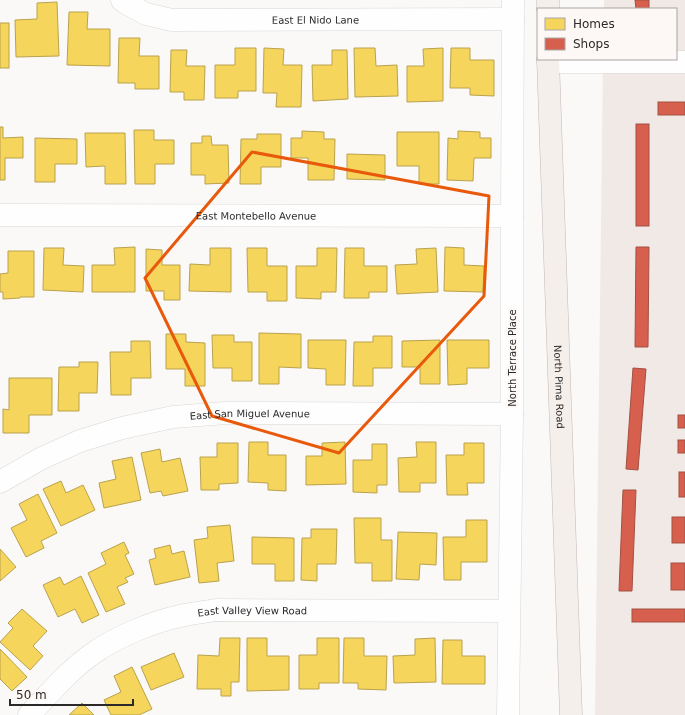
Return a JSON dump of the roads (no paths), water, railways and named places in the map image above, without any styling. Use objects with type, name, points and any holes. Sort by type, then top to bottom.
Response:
[{"type":"main road","name":"North Pima Road","points":[[548,61],[571,715]]},
{"type":"street","name":"East El Nido Lane","points":[[122,0],[146,14],[172,20],[513,10]]},
{"type":"street","name":"North Terrace Place","points":[[508,715],[512,414],[513,10]]},
{"type":"street","points":[[548,61],[685,62]]},
{"type":"street","name":"East Montebello Avenue","points":[[0,215],[512,216]]},
{"type":"street","name":"East San Miguel Avenue","points":[[0,482],[42,458],[80,441],[122,428],[173,417],[226,413],[512,414]]},
{"type":"street","name":"East Valley View Road","points":[[29,715],[65,676],[95,652],[124,636],[152,624],[179,616],[216,610],[509,611]]}]
